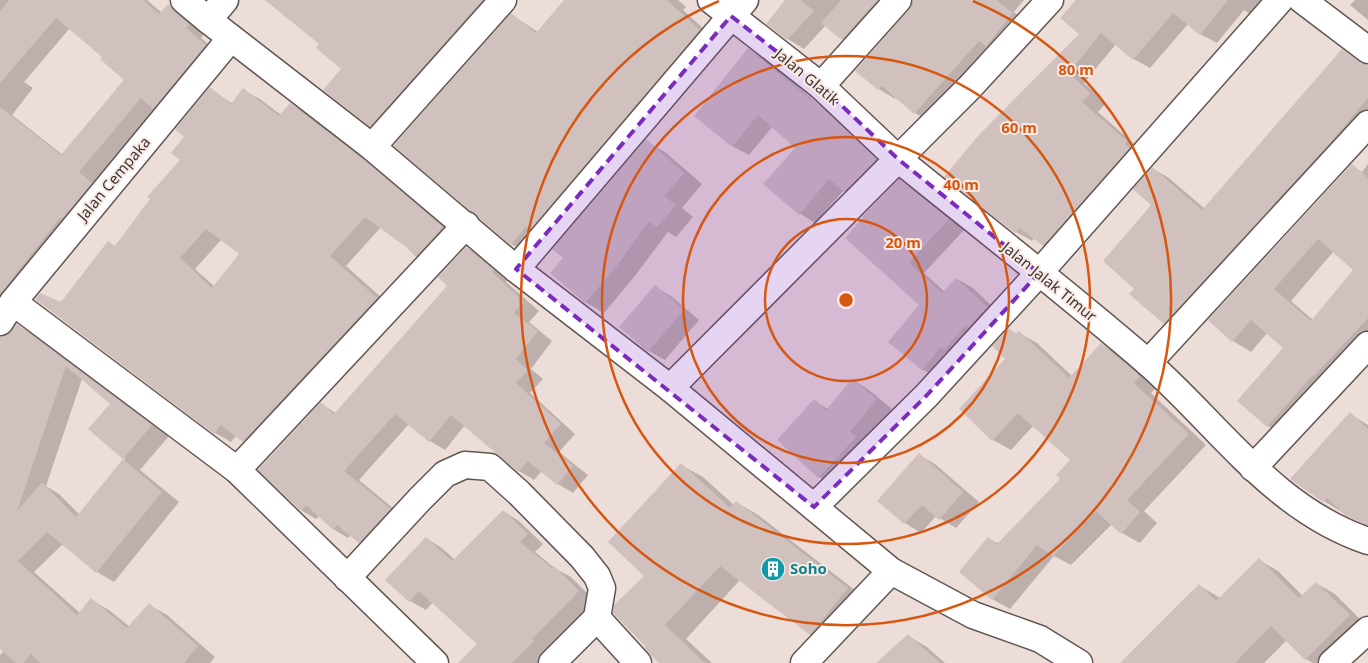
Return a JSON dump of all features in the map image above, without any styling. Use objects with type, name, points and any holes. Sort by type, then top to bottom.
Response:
[{"type":"street","points":[[184,0],[372,147],[516,269],[670,388],[891,571],[973,615],[1040,639],[1079,663]]},
{"type":"street","points":[[208,20],[225,0]]},
{"type":"street","points":[[372,147],[503,0]]},
{"type":"street","points":[[821,86],[898,0]]},
{"type":"street","points":[[670,388],[970,87],[1050,0]]},
{"type":"street","points":[[814,507],[928,395],[1039,273],[1280,0]]},
{"type":"street","points":[[1302,0],[1368,50]]},
{"type":"street","points":[[516,269],[729,5]]},
{"type":"street","name":"Jalan Glatik","points":[[729,5],[821,86],[898,159]]},
{"type":"street","name":"Jalan Cempaka","points":[[6,312],[231,38]]},
{"type":"street","points":[[1148,363],[1368,124]]},
{"type":"street","name":"Jalan Jalak Timur","points":[[898,159],[1148,363],[1253,468],[1299,507],[1350,535],[1368,541]]},
{"type":"street","points":[[237,470],[466,225]]},
{"type":"street","points":[[6,312],[237,470],[435,663]]},
{"type":"street","points":[[1253,468],[1368,345]]},
{"type":"street","points":[[347,578],[445,474],[465,465],[490,467],[526,500],[582,557],[597,576],[602,588],[597,618],[552,663]]},
{"type":"street","points":[[804,663],[891,571]]},
{"type":"street","points":[[597,618],[638,663]]},
{"type":"street","points":[[1332,663],[1368,630]]},
{"type":"highlighted area","points":[[731,16],[821,86],[898,159],[1039,273],[927,395],[814,507],[516,269]]},
{"type":"building","points":[[9,0],[143,0],[159,14],[168,4],[189,24],[186,28],[206,45],[153,109],[141,98],[79,172],[92,183],[62,219],[60,218],[0,294],[0,107],[61,155],[124,80],[100,59],[102,57],[56,18],[0,83],[0,11]]},
{"type":"building","points":[[265,0],[483,0],[370,127],[323,90],[341,69],[316,48],[319,44]]},
{"type":"building","points":[[564,0],[667,0],[700,30],[530,230],[526,227],[511,245],[393,146],[511,13],[536,33]]},
{"type":"building","points":[[785,0],[801,0],[814,11],[787,40],[766,24]]},
{"type":"building","points":[[841,0],[878,0],[842,40],[821,23]]},
{"type":"building","points":[[913,0],[996,0],[1013,13],[986,46],[979,41],[914,114],[882,86],[878,90],[855,71],[909,10]]},
{"type":"building","points":[[1076,0],[1228,0],[1200,35],[1173,13],[1133,60],[1101,33],[1069,73],[1090,93],[1082,102],[1127,141],[1125,144],[1130,148],[1043,246],[1020,228],[1015,233],[944,177],[977,137],[1079,34],[1060,18]]},
{"type":"building","points":[[748,48],[813,102],[814,100],[877,159],[844,192],[829,179],[799,215],[763,184],[795,148],[758,115],[732,147],[694,116]]},
{"type":"building","points":[[1342,49],[1359,62],[1368,65],[1368,98],[1329,144],[1164,324],[1129,294],[1134,289],[1103,261],[1151,205],[1133,189],[1152,167],[1202,210]]},
{"type":"building","points":[[210,87],[231,104],[243,88],[279,116],[290,103],[363,159],[443,227],[416,257],[406,247],[365,217],[330,256],[377,298],[243,442],[221,425],[214,434],[35,299],[40,293],[61,302],[108,241],[115,246],[150,199],[147,197],[180,160],[171,153],[184,137],[175,129]],"holes":[[[206,229],[239,254],[212,288],[180,258]]]},
{"type":"building","points":[[646,139],[684,173],[664,196],[676,205],[657,227],[649,221],[616,267],[585,303],[550,273],[563,258],[552,249]]},
{"type":"building","points":[[1352,164],[1368,178],[1368,318],[1313,375],[1267,427],[1237,401],[1283,348],[1251,320],[1232,342],[1208,320]],"holes":[[[1318,239],[1353,270],[1311,321],[1274,289]]]},
{"type":"building","points":[[899,179],[949,219],[909,263],[942,293],[956,278],[987,307],[968,328],[965,326],[944,350],[941,347],[922,370],[888,342],[919,305],[845,238],[862,217]]},
{"type":"building","points":[[466,247],[494,270],[492,272],[524,302],[514,313],[538,331],[516,359],[528,370],[516,383],[561,424],[544,443],[573,466],[557,485],[528,461],[518,472],[451,415],[429,442],[395,414],[344,471],[391,509],[359,543],[337,525],[333,530],[306,505],[301,511],[258,470],[321,402],[334,414],[447,286],[438,277]]},
{"type":"building","points":[[655,285],[684,310],[648,352],[619,327]]},
{"type":"building","points":[[17,324],[152,425],[123,459],[162,492],[96,573],[47,532],[18,561],[77,615],[91,598],[127,628],[149,603],[198,646],[184,663],[40,663],[31,654],[23,663],[16,663],[0,649],[0,337],[7,335]],"holes":[[[66,366],[110,404],[88,429],[123,459],[76,517],[42,482],[17,511]]]},
{"type":"building","points":[[1009,328],[1016,334],[1019,331],[1069,378],[1101,343],[1140,376],[1134,383],[1189,434],[1127,500],[1140,512],[1121,534],[1096,511],[1053,556],[1037,545],[992,600],[959,572],[988,537],[997,544],[1060,479],[1056,475],[1070,460],[1018,413],[992,441],[959,409],[1005,359],[992,346]]},
{"type":"building","points":[[852,379],[877,399],[850,432],[856,437],[818,478],[777,440],[814,399],[826,410]]},
{"type":"building","points":[[1350,412],[1368,429],[1368,525],[1346,516],[1327,498],[1323,502],[1290,479]]},
{"type":"building","points":[[919,453],[963,492],[939,520],[922,505],[904,524],[877,501]]},
{"type":"building","points":[[681,463],[730,508],[736,501],[848,588],[810,635],[720,566],[665,625],[705,663],[659,663],[613,613],[614,605],[644,576],[608,542]]},
{"type":"building","points":[[503,510],[528,534],[520,542],[552,568],[554,566],[579,591],[532,639],[534,641],[512,663],[458,663],[477,644],[419,591],[409,602],[385,580],[426,537],[452,561]]},
{"type":"building","points":[[1259,558],[1299,598],[1316,582],[1350,615],[1305,660],[1271,626],[1235,663],[1120,663],[1199,584],[1216,601]]},
{"type":"building","points":[[908,634],[940,663],[876,663]]},
{"type":"place","name":"Soho","points":[[773,569]]}]
